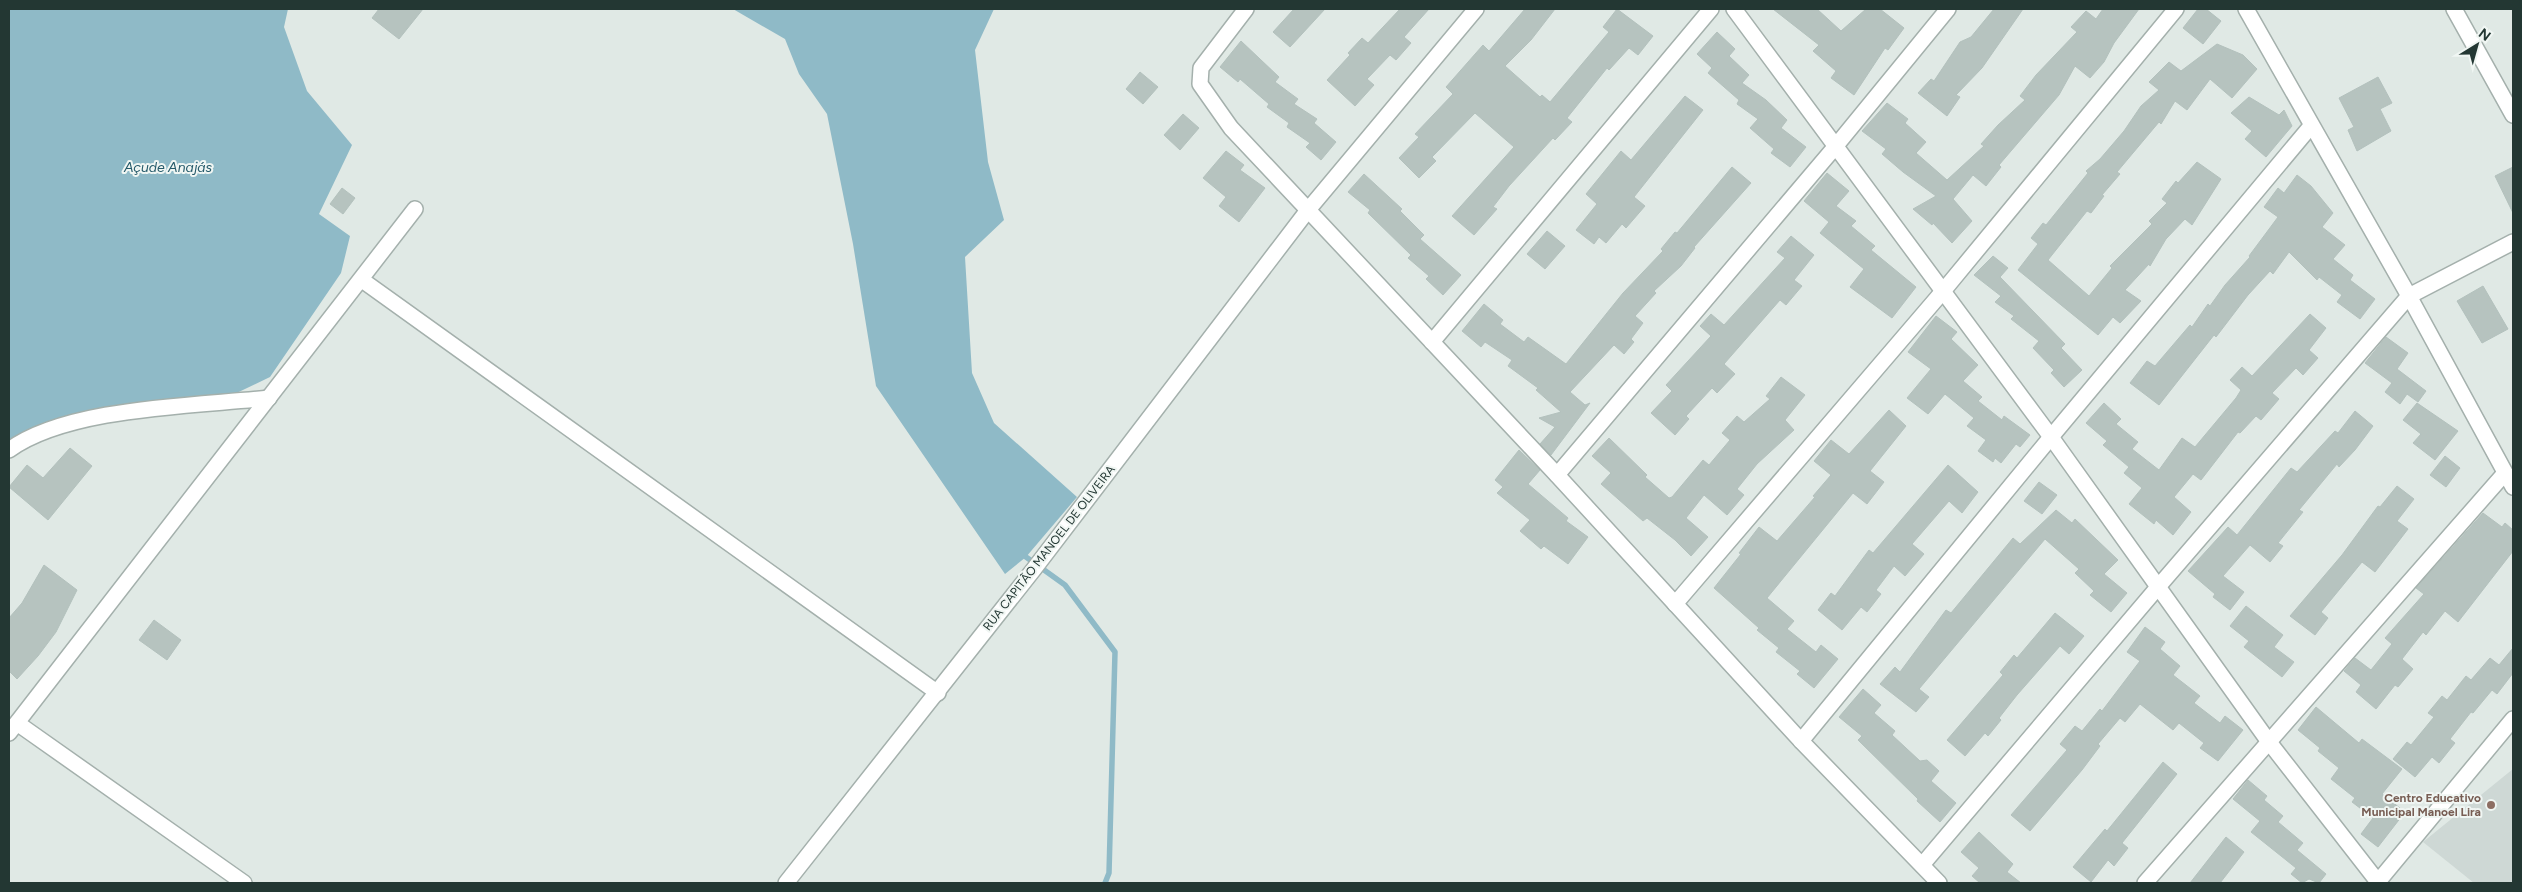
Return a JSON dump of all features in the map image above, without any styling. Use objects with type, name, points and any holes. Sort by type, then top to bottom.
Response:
[{"type":"street","points":[[1246,9],[1201,68],[1200,84],[1232,128],[1557,475],[1801,741],[1939,883]]},
{"type":"street","name":"RUA CAPITÃO MANOEL DE OLIVEIRA","points":[[786,883],[938,693],[1308,210],[1476,9]]},
{"type":"street","points":[[1432,342],[1711,9]]},
{"type":"street","points":[[1734,9],[1835,147],[1944,290],[2268,742],[2378,883],[2513,719]]},
{"type":"street","points":[[1557,475],[1835,147],[1948,9]]},
{"type":"street","points":[[1675,604],[1944,290],[2176,9]]},
{"type":"street","points":[[2246,9],[2310,126],[2409,296],[2513,487]]},
{"type":"street","points":[[2454,9],[2513,115]]},
{"type":"street","points":[[1801,741],[2310,126]]},
{"type":"street","points":[[244,883],[13,728],[362,280],[415,209]]},
{"type":"street","points":[[1922,865],[2409,296],[2513,242]]},
{"type":"street","points":[[362,280],[938,693]]},
{"type":"street","points":[[9,450],[25,438],[60,426],[114,414],[269,398]]},
{"type":"street","points":[[2145,883],[2505,473]]},
{"type":"shaded area","name":"Centro Educativo Municipal Manoel Lira","points":[[2513,769],[2513,883],[2474,883],[2423,842]]},
{"type":"water","name":"Açude Anajás","points":[[9,9],[288,9],[284,27],[307,91],[352,145],[319,214],[350,236],[341,273],[270,377],[224,399],[159,403],[9,443]]},
{"type":"water","points":[[733,9],[994,9],[975,50],[988,162],[1004,220],[965,257],[972,373],[994,423],[1077,497],[1026,557],[1005,574],[876,386],[853,244],[827,114],[799,74],[785,39]]},
{"type":"building","points":[[379,9],[423,9],[399,39],[372,18]]},
{"type":"building","points":[[1294,9],[1325,9],[1290,47],[1273,32]]},
{"type":"building","points":[[1400,9],[1429,9],[1404,37],[1411,43],[1396,60],[1390,55],[1367,79],[1374,85],[1355,106],[1327,80],[1350,55],[1348,53],[1362,38],[1368,43]]},
{"type":"building","points":[[1525,9],[1555,9],[1531,40],[1505,66],[1540,97],[1542,95],[1550,102],[1609,32],[1603,27],[1617,9],[1653,36],[1638,55],[1629,48],[1609,70],[1607,68],[1567,118],[1572,122],[1555,140],[1553,138],[1509,186],[1493,207],[1497,209],[1474,235],[1452,216],[1514,147],[1475,113],[1432,157],[1436,161],[1419,178],[1399,158],[1419,137],[1415,134],[1453,94],[1446,87],[1483,45],[1489,51]]},
{"type":"building","points":[[1773,9],[1817,9],[1841,31],[1866,9],[1880,9],[1904,28],[1888,50],[1885,48],[1854,95],[1831,78],[1836,71],[1813,51],[1819,45]]},
{"type":"building","points":[[1994,9],[2023,9],[1982,68],[1956,95],[1960,97],[1947,116],[1918,93],[1931,79],[1934,81],[1960,42],[1971,37]]},
{"type":"building","points":[[2103,9],[2139,9],[2114,43],[2104,62],[2090,78],[2075,66],[2059,95],[1999,165],[2001,167],[1986,186],[1973,175],[1953,199],[1972,221],[1952,243],[1933,223],[1932,225],[1913,209],[1936,196],[1882,154],[1886,149],[1862,131],[1887,103],[1908,119],[1905,123],[1926,142],[1916,153],[1947,180],[1984,146],[1981,144],[2025,100],[2020,96],[2036,75],[2077,32],[2071,27],[2086,11],[2096,19]]},
{"type":"building","points":[[2198,9],[2206,9],[2221,21],[2203,44],[2183,28]]},
{"type":"building","points":[[1717,32],[1735,49],[1729,56],[1749,75],[1742,83],[1766,100],[1787,120],[1781,128],[1806,147],[1790,167],[1771,153],[1774,149],[1750,128],[1758,119],[1737,104],[1739,100],[1708,73],[1712,68],[1697,54]]},
{"type":"building","points":[[1241,41],[1279,77],[1275,82],[1298,99],[1294,104],[1317,119],[1314,123],[1336,142],[1321,160],[1306,147],[1310,143],[1287,127],[1289,123],[1267,107],[1269,104],[1240,79],[1238,82],[1220,67]]},
{"type":"building","points":[[2217,44],[2243,55],[2257,69],[2232,98],[2210,79],[2187,110],[2175,101],[2161,124],[2159,122],[2117,172],[2120,174],[2102,195],[2104,196],[2091,213],[2087,211],[2048,260],[2089,296],[2112,268],[2110,266],[2152,224],[2149,221],[2167,203],[2162,199],[2176,181],[2178,183],[2197,162],[2221,179],[2192,225],[2185,219],[2166,239],[2150,266],[2149,264],[2125,290],[2141,301],[2120,323],[2113,317],[2098,335],[2018,270],[2038,244],[2031,238],[2043,223],[2046,225],[2088,173],[2086,171],[2100,159],[2124,131],[2141,106],[2159,90],[2149,82],[2169,62],[2181,71]]},
{"type":"building","points":[[1140,72],[1158,87],[1143,104],[1126,89]]},
{"type":"building","points":[[2378,77],[2392,103],[2380,109],[2391,131],[2357,151],[2348,130],[2354,127],[2339,98]]},
{"type":"building","points":[[1685,96],[1703,110],[1634,197],[1645,206],[1626,228],[1622,224],[1606,243],[1599,237],[1594,244],[1576,230],[1597,204],[1586,194],[1621,151],[1631,160]]},
{"type":"building","points":[[2249,97],[2279,115],[2284,110],[2292,126],[2266,157],[2245,139],[2252,131],[2231,113]]},
{"type":"building","points":[[1183,114],[1199,128],[1180,150],[1164,135]]},
{"type":"building","points":[[1226,151],[1244,165],[1240,170],[1265,188],[1239,222],[1219,206],[1226,197],[1203,178]]},
{"type":"building","points":[[1732,167],[1751,183],[1694,247],[1681,266],[1654,291],[1656,293],[1635,316],[1643,323],[1631,339],[1634,342],[1624,354],[1614,345],[1570,392],[1585,405],[1590,403],[1551,455],[1540,444],[1555,427],[1539,418],[1561,412],[1536,390],[1538,388],[1508,366],[1512,360],[1485,342],[1481,347],[1462,331],[1484,304],[1503,320],[1500,324],[1524,342],[1528,337],[1566,364],[1623,293],[1663,251],[1661,249],[1675,232],[1677,233]]},
{"type":"building","points":[[2513,167],[2513,213],[2495,176]]},
{"type":"building","points":[[1827,173],[1849,191],[1836,206],[1856,221],[1851,226],[1875,246],[1871,250],[1916,287],[1892,318],[1850,287],[1864,269],[1820,233],[1829,222],[1804,201]]},
{"type":"building","points":[[1364,174],[1402,209],[1400,211],[1424,235],[1420,239],[1461,275],[1443,295],[1426,279],[1429,276],[1408,258],[1411,255],[1368,213],[1370,210],[1348,192]]},
{"type":"building","points":[[2297,175],[2311,186],[2333,213],[2322,227],[2345,245],[2333,259],[2353,275],[2350,280],[2375,299],[2360,319],[2337,302],[2342,295],[2319,277],[2317,280],[2289,252],[2273,274],[2270,271],[2248,295],[2216,337],[2214,335],[2159,405],[2130,383],[2147,361],[2155,366],[2190,325],[2192,327],[2208,304],[2210,306],[2225,285],[2250,257],[2278,217],[2264,207],[2278,188],[2284,193]]},
{"type":"building","points":[[342,188],[355,198],[343,214],[330,204]]},
{"type":"building","points":[[1547,231],[1565,246],[1545,269],[1527,254]]},
{"type":"building","points":[[1791,236],[1814,255],[1794,280],[1802,286],[1786,305],[1780,300],[1724,364],[1735,374],[1717,393],[1712,388],[1686,416],[1689,419],[1675,435],[1651,413],[1672,391],[1666,385],[1711,336],[1700,326],[1711,314],[1724,325],[1785,258],[1777,252]]},
{"type":"building","points":[[1993,256],[2008,268],[2000,277],[2065,344],[2061,348],[2082,370],[2064,387],[2051,373],[2054,370],[2033,348],[2039,341],[2011,319],[2014,316],[1995,302],[2001,296],[1974,275]]},
{"type":"building","points":[[2483,286],[2508,329],[2482,343],[2457,301]]},
{"type":"building","points":[[2310,314],[2326,328],[2309,350],[2318,358],[2303,375],[2296,368],[2272,393],[2279,399],[2261,420],[2256,416],[2240,433],[2238,432],[2201,480],[2193,474],[2174,497],[2191,512],[2173,535],[2156,520],[2154,524],[2129,504],[2142,488],[2124,473],[2129,467],[2103,445],[2107,441],[2086,423],[2104,403],[2121,419],[2116,424],[2138,442],[2132,449],[2159,470],[2182,438],[2195,447],[2236,398],[2241,390],[2230,380],[2242,367],[2252,376]]},
{"type":"building","points":[[1936,316],[1957,332],[1951,339],[1978,365],[1963,381],[1982,397],[1978,401],[2002,420],[2004,416],[2030,435],[2020,447],[2016,444],[2001,463],[1995,458],[1993,462],[1978,451],[1986,440],[1967,426],[1974,418],[1945,394],[1928,414],[1907,398],[1931,369],[1908,352]]},
{"type":"building","points":[[2386,337],[2408,353],[2397,369],[2426,391],[2418,402],[2407,394],[2400,404],[2385,392],[2392,383],[2365,363]]},
{"type":"building","points":[[1781,377],[1805,395],[1785,420],[1794,430],[1757,464],[1737,489],[1744,495],[1727,515],[1704,495],[1686,518],[1708,537],[1691,556],[1675,540],[1647,518],[1643,521],[1601,484],[1611,473],[1592,456],[1609,438],[1647,475],[1645,477],[1669,498],[1672,497],[1703,460],[1709,465],[1730,440],[1722,433],[1737,416],[1744,422],[1770,399],[1766,396]]},
{"type":"building","points":[[2417,403],[2458,431],[2435,460],[2413,443],[2421,434],[2403,420]]},
{"type":"building","points":[[1889,410],[1906,426],[1870,471],[1884,482],[1867,504],[1853,493],[1767,598],[1794,621],[1787,629],[1816,652],[1821,645],[1838,659],[1814,688],[1797,674],[1800,671],[1776,652],[1779,648],[1757,630],[1759,628],[1714,588],[1741,554],[1739,553],[1759,527],[1777,541],[1815,497],[1813,496],[1831,475],[1814,461],[1831,440],[1849,454]]},
{"type":"building","points":[[2355,411],[2373,426],[2355,450],[2339,467],[2337,464],[2299,510],[2303,512],[2278,543],[2283,546],[2270,562],[2250,545],[2223,576],[2244,592],[2230,610],[2213,597],[2215,594],[2188,571],[2228,527],[2237,535],[2291,468],[2297,472],[2335,431],[2338,433]]},
{"type":"building","points":[[70,448],[92,466],[48,520],[9,487],[27,465],[43,478]]},
{"type":"building","points":[[1519,450],[1540,470],[1528,484],[1568,518],[1566,521],[1588,537],[1568,564],[1544,546],[1541,549],[1520,531],[1530,520],[1497,493],[1503,487],[1495,480]]},
{"type":"building","points":[[2445,456],[2460,468],[2446,487],[2430,475]]},
{"type":"building","points":[[1948,465],[1978,492],[1962,513],[1949,501],[1912,544],[1924,554],[1905,576],[1894,566],[1876,590],[1881,594],[1867,612],[1861,607],[1842,630],[1818,610],[1831,593],[1835,596],[1869,550],[1873,553]]},
{"type":"building","points":[[2039,482],[2057,495],[2042,514],[2024,501]]},
{"type":"building","points":[[2397,486],[2414,499],[2397,521],[2408,529],[2375,572],[2362,562],[2321,612],[2328,618],[2315,635],[2290,616],[2342,555],[2378,506],[2380,507]]},
{"type":"building","points":[[2056,510],[2072,523],[2075,519],[2118,560],[2104,574],[2127,593],[2111,612],[2090,595],[2094,591],[2075,573],[2079,569],[2045,539],[1919,689],[1929,697],[1916,712],[1880,684],[1895,667],[1900,672],[1946,610],[1951,613],[2013,538],[2020,544]]},
{"type":"building","points":[[2483,513],[2502,527],[2505,523],[2513,530],[2513,551],[2458,622],[2445,611],[2426,635],[2423,632],[2402,659],[2413,669],[2398,687],[2395,685],[2376,709],[2356,692],[2361,685],[2344,671],[2355,658],[2371,670],[2392,644],[2385,638],[2424,594],[2416,588]]},
{"type":"building","points":[[44,565],[77,590],[56,632],[17,679],[9,671],[9,618],[22,603]]},
{"type":"building","points":[[2246,606],[2283,635],[2274,647],[2294,662],[2282,677],[2244,647],[2249,641],[2230,626]]},
{"type":"building","points":[[2055,613],[2084,636],[2069,654],[2060,646],[2017,695],[1988,736],[1985,733],[1965,756],[1947,740],[2003,675],[2000,672],[2014,655],[2017,658]]},
{"type":"building","points":[[154,620],[181,640],[167,660],[139,640]]},
{"type":"building","points":[[2145,627],[2165,642],[2160,649],[2180,666],[2173,675],[2200,696],[2194,703],[2220,723],[2225,716],[2243,730],[2218,761],[2200,748],[2204,743],[2179,723],[2173,730],[2140,704],[2125,722],[2120,718],[2098,744],[2100,746],[2082,770],[2030,831],[2011,815],[2067,750],[2060,744],[2075,726],[2082,731],[2100,709],[2102,711],[2140,661],[2127,652]]},
{"type":"building","points":[[2513,648],[2513,673],[2497,694],[2492,690],[2473,713],[2471,712],[2450,739],[2455,743],[2439,763],[2432,757],[2415,777],[2393,759],[2407,742],[2411,745],[2434,717],[2428,713],[2442,696],[2447,700],[2466,676],[2471,680],[2490,658],[2499,665]]},
{"type":"building","points":[[1863,689],[1881,705],[1874,713],[1895,731],[1892,735],[1920,761],[1927,760],[1939,771],[1931,781],[1956,803],[1940,822],[1858,740],[1862,736],[1839,717]]},
{"type":"building","points":[[2316,707],[2359,743],[2362,739],[2402,769],[2382,794],[2405,812],[2378,847],[2361,834],[2373,818],[2352,802],[2355,798],[2331,779],[2339,768],[2318,751],[2320,748],[2298,730]]},
{"type":"building","points":[[2163,762],[2177,774],[2122,843],[2128,848],[2114,866],[2108,860],[2091,882],[2073,867],[2105,829],[2107,831]]},
{"type":"building","points":[[2248,780],[2267,796],[2264,800],[2283,816],[2278,822],[2303,843],[2297,850],[2326,874],[2319,883],[2309,879],[2302,883],[2291,874],[2296,868],[2251,832],[2260,821],[2233,799]]},
{"type":"building","points":[[1979,832],[2013,864],[2007,872],[2021,883],[1980,883],[1972,876],[1979,868],[1961,852]]},
{"type":"building","points":[[2226,837],[2244,852],[2220,883],[2190,883]]},
{"type":"waterway","points":[[1026,557],[1065,585],[1115,652],[1109,873],[1105,883]]},
{"type":"place","name":"Centro Educativo Municipal Manoel Lira","points":[[2491,805]]}]
